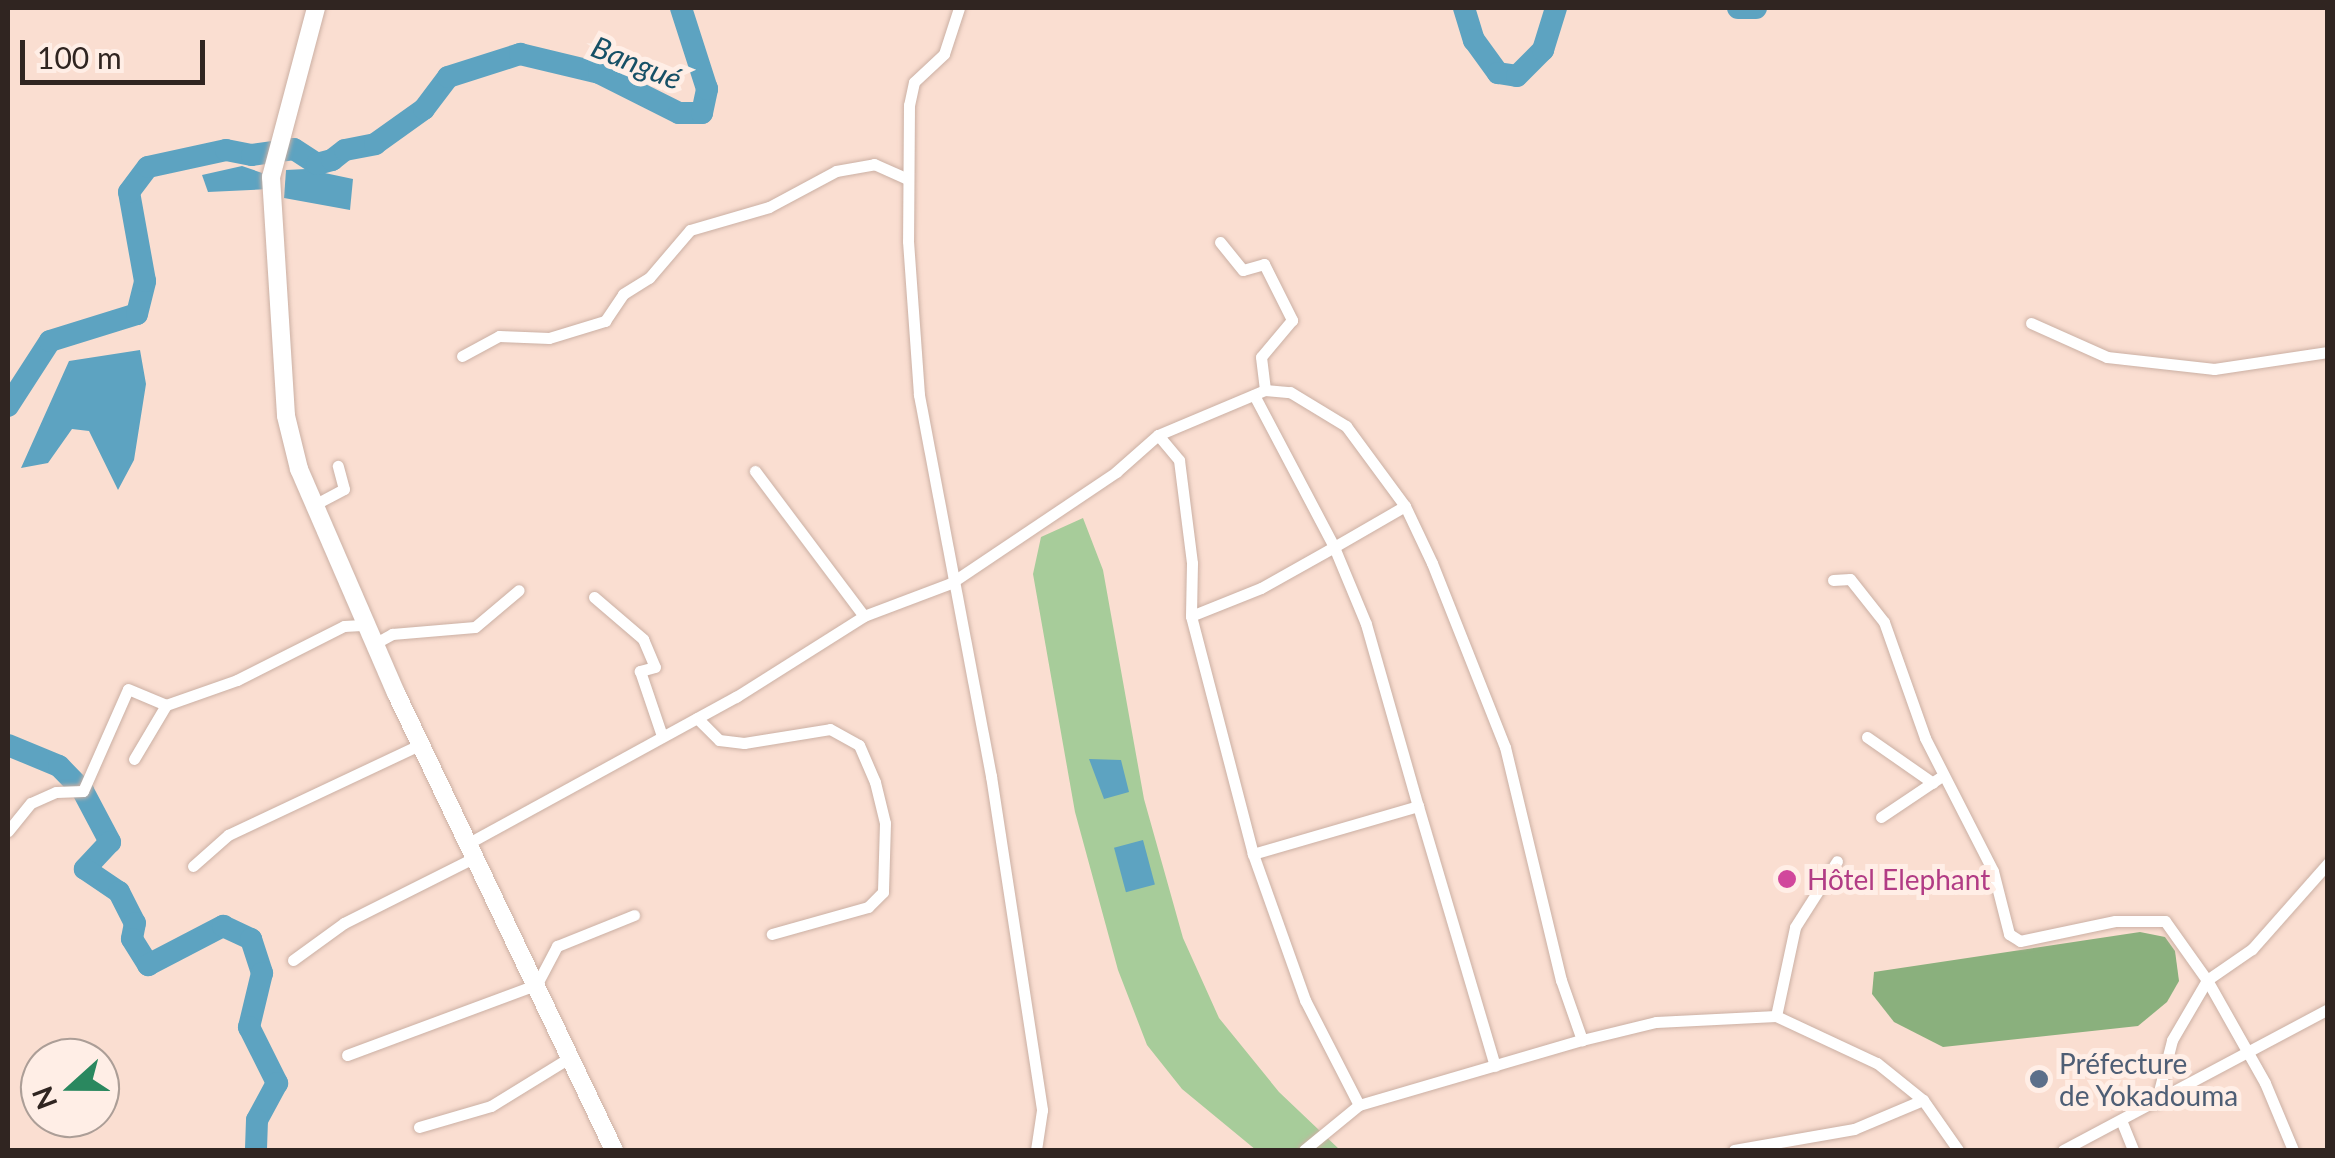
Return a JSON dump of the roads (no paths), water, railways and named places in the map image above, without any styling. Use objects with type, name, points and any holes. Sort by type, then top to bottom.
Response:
[{"type":"main road","points":[[316,8],[271,177],[286,416],[312,506],[470,851],[538,982],[569,1058],[614,1150]]},
{"type":"street","points":[[959,8],[944,54],[914,82],[907,180],[919,395],[951,583],[970,656],[1042,1110],[1036,1150]]},
{"type":"street","points":[[462,356],[499,336],[549,338],[605,321],[623,294],[648,278],[690,230],[769,208],[836,171],[874,164],[907,180]]},
{"type":"street","points":[[1220,242],[1243,270],[1264,264],[1292,320],[1261,357],[1260,392],[1366,624],[1495,1066]]},
{"type":"street","points":[[2031,322],[2107,357],[2214,369],[2328,352]]},
{"type":"street","points":[[293,960],[344,923],[864,616],[951,583],[1116,472],[1158,435],[1260,392],[1307,397],[1329,411],[1405,506],[1505,747],[1560,980],[1582,1040]]},
{"type":"street","points":[[1158,435],[1179,460],[1192,563],[1191,616],[1253,854],[1305,1000],[1359,1105]]},
{"type":"street","points":[[312,506],[344,490],[338,466]]},
{"type":"street","points":[[755,471],[864,616]]},
{"type":"street","points":[[1191,616],[1260,588],[1405,506]]},
{"type":"street","points":[[1833,580],[1850,579],[1884,622],[1937,779],[1993,871],[2010,934],[2020,941],[2114,921],[2164,921],[2207,980],[2248,1053],[2292,1150]]},
{"type":"street","points":[[374,644],[392,634],[475,627],[519,590]]},
{"type":"street","points":[[594,597],[643,639],[655,667],[640,671],[662,736]]},
{"type":"street","points":[[134,759],[166,705],[238,680],[326,634],[366,626]]},
{"type":"street","points":[[8,831],[31,804],[56,792],[83,792],[128,689],[166,705]]},
{"type":"street","points":[[697,718],[719,740],[744,743],[830,729],[859,745],[875,782],[885,823],[884,892],[868,907],[772,934]]},
{"type":"street","points":[[1867,737],[1937,779]]},
{"type":"street","points":[[193,866],[228,835],[421,744]]},
{"type":"street","points":[[1880,817],[1937,779]]},
{"type":"street","points":[[1253,854],[1418,806]]},
{"type":"street","points":[[1776,1016],[1795,927],[1837,861]]},
{"type":"street","points":[[2156,1103],[2172,1040],[2207,980],[2252,949],[2328,864]]},
{"type":"street","points":[[347,1055],[538,982],[557,946],[634,915]]},
{"type":"street","points":[[2063,1150],[2328,1009]]},
{"type":"street","points":[[1304,1150],[1359,1105],[1582,1040],[1656,1022],[1776,1016],[1877,1063],[1923,1100],[1958,1150]]},
{"type":"street","points":[[420,1127],[491,1106],[569,1058]]},
{"type":"street","points":[[1734,1150],[1854,1129],[1923,1100]]},
{"type":"street","points":[[2121,1120],[2133,1150]]},
{"type":"water","points":[[242,166],[268,175],[269,189],[208,192],[202,175]]},
{"type":"water","points":[[306,169],[353,179],[350,210],[284,198],[286,170]]},
{"type":"water","points":[[140,350],[146,384],[134,460],[118,490],[89,431],[72,429],[48,463],[21,468],[69,361]]},
{"type":"water","points":[[1089,759],[1121,760],[1129,792],[1104,799]]},
{"type":"water","points":[[1143,840],[1155,884],[1126,892],[1114,848]]},
{"type":"waterway","name":"Bangué","points":[[8,406],[50,341],[137,314],[145,281],[129,192],[148,167],[226,150],[252,155],[294,149],[317,164],[332,160],[345,150],[375,144],[424,109],[448,77],[520,54],[599,73],[679,113],[702,113],[707,89],[681,8]]},
{"type":"waterway","name":"Bangué","points":[[1464,8],[1474,40],[1498,73],[1517,76],[1543,50],[1556,8]]},
{"type":"waterway","name":"Bangué","points":[[1738,8],[1756,8]]},
{"type":"waterway","name":"Bangué","points":[[8,745],[59,766],[83,791],[110,842],[85,869],[119,892],[135,923],[132,939],[148,965],[223,926],[251,939],[262,973],[249,1027],[277,1083],[257,1120],[256,1150]]},
{"type":"place","name":"Hôtel Elephant","points":[[1787,879]]},
{"type":"place","name":"Préfecture de Yokadouma","points":[[2039,1079]]}]
